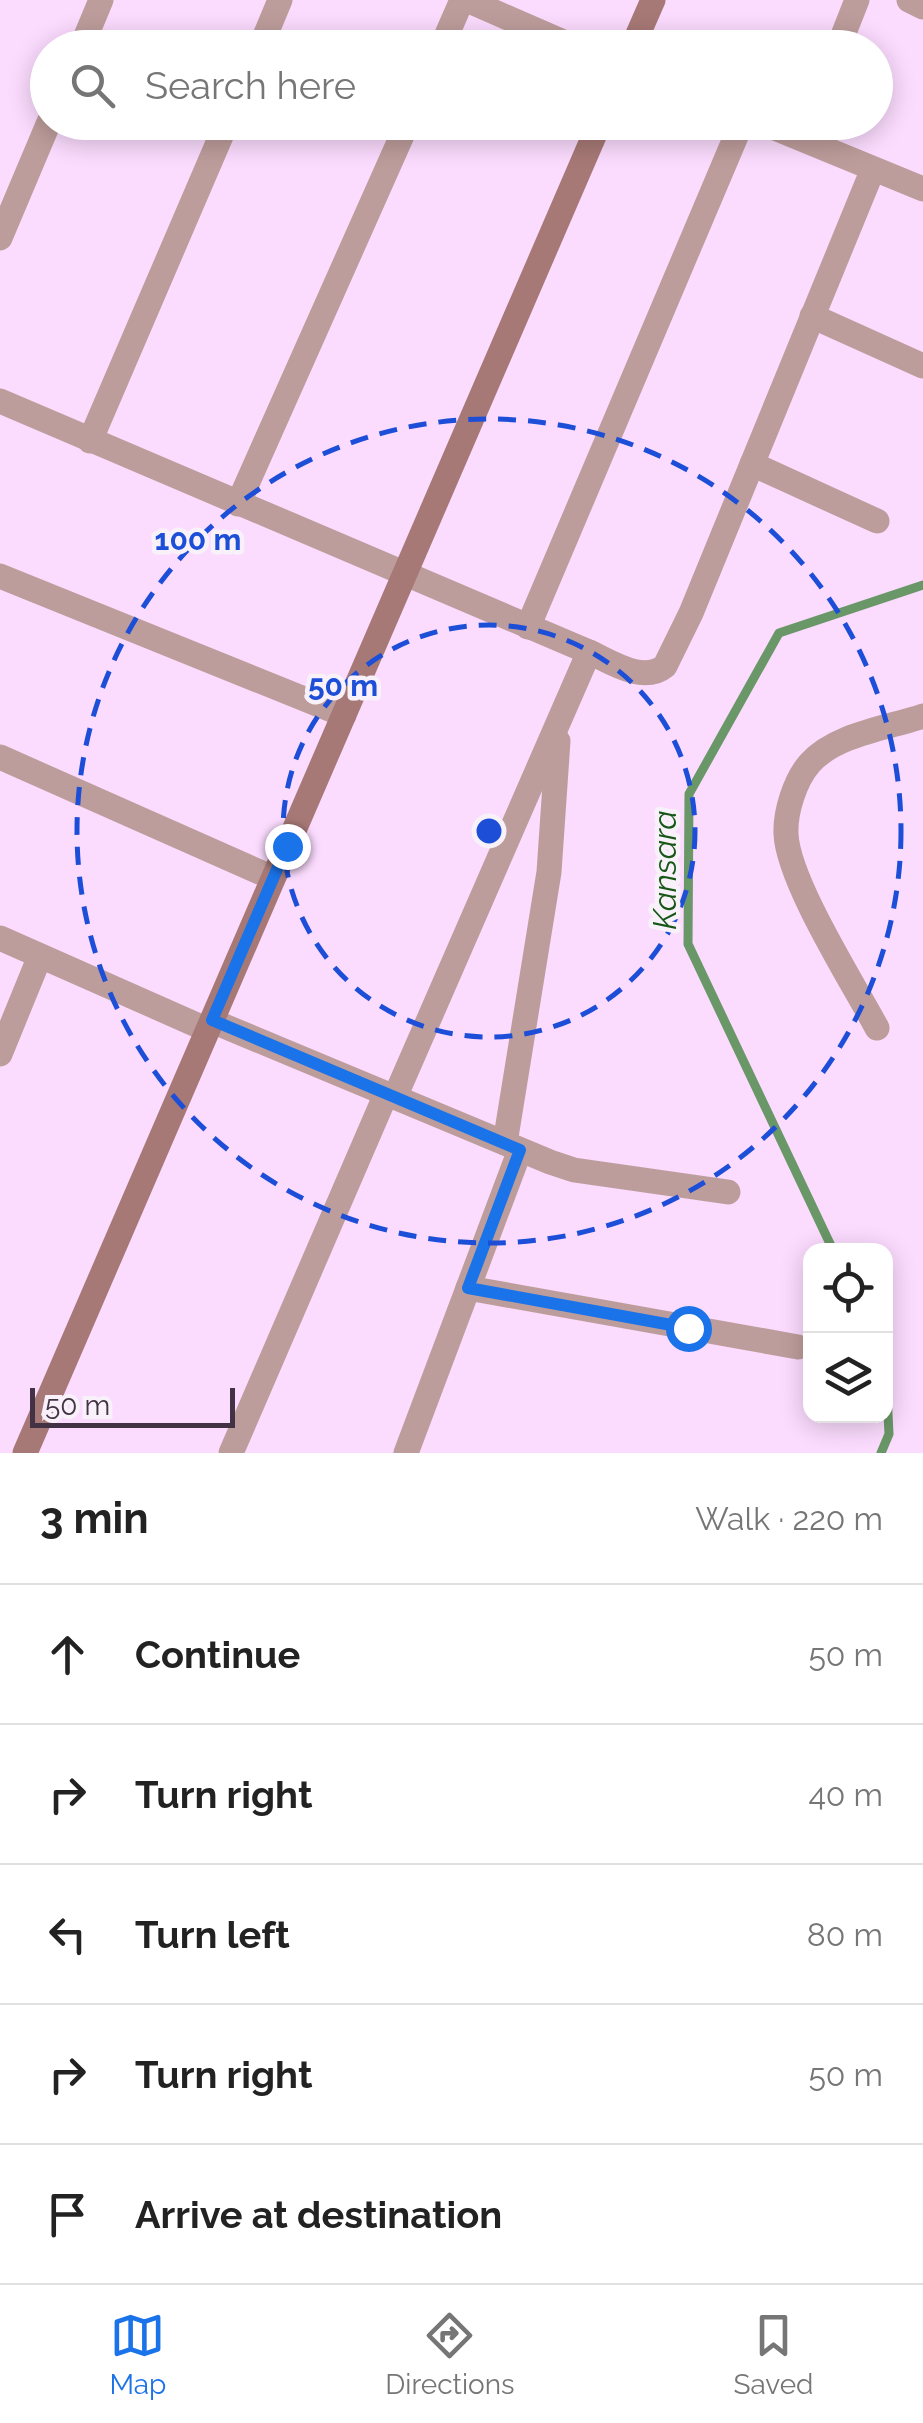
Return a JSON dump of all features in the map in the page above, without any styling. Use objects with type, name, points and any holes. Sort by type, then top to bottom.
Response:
[{"type":"street","points":[[88,30],[101,0]]},
{"type":"street","points":[[268,30],[280,0]]},
{"type":"street","points":[[450,30],[464,0],[535,30]]},
{"type":"street","points":[[640,30],[653,0]]},
{"type":"street","points":[[846,30],[858,0]]},
{"type":"street","points":[[908,0],[923,7]]},
{"type":"street","points":[[0,238],[41,140]]},
{"type":"street","points":[[90,440],[219,140]]},
{"type":"street","points":[[238,504],[400,140]]},
{"type":"street","points":[[25,1453],[592,140]]},
{"type":"street","points":[[528,627],[734,140]]},
{"type":"street","points":[[820,140],[923,189]]},
{"type":"street","points":[[3,412],[90,440],[638,673],[658,672],[666,666],[873,168]]},
{"type":"street","points":[[812,316],[923,366]]},
{"type":"street","points":[[752,464],[877,521]]},
{"type":"street","points":[[0,576],[344,715]]},
{"type":"street","points":[[231,1453],[589,652]]},
{"type":"street","points":[[877,1028],[794,873],[786,834],[793,792],[810,763],[838,743],[923,716]]},
{"type":"street","points":[[406,1453],[468,1288],[512,1146],[551,856],[559,721]]},
{"type":"street","points":[[0,757],[273,878]]},
{"type":"street","points":[[0,938],[574,1170],[728,1192]]},
{"type":"street","points":[[0,1054],[40,956]]},
{"type":"street","points":[[468,1288],[798,1347]]},
{"type":"waterway","name":"Kansara","points":[[830,1243],[688,944],[689,794],[779,633],[923,585]]},
{"type":"waterway","name":"Kansara","points":[[881,1453],[889,1434],[888,1423]]},
{"type":"route","points":[[287,846],[212,1020],[520,1150],[468,1288],[688,1328]]}]
